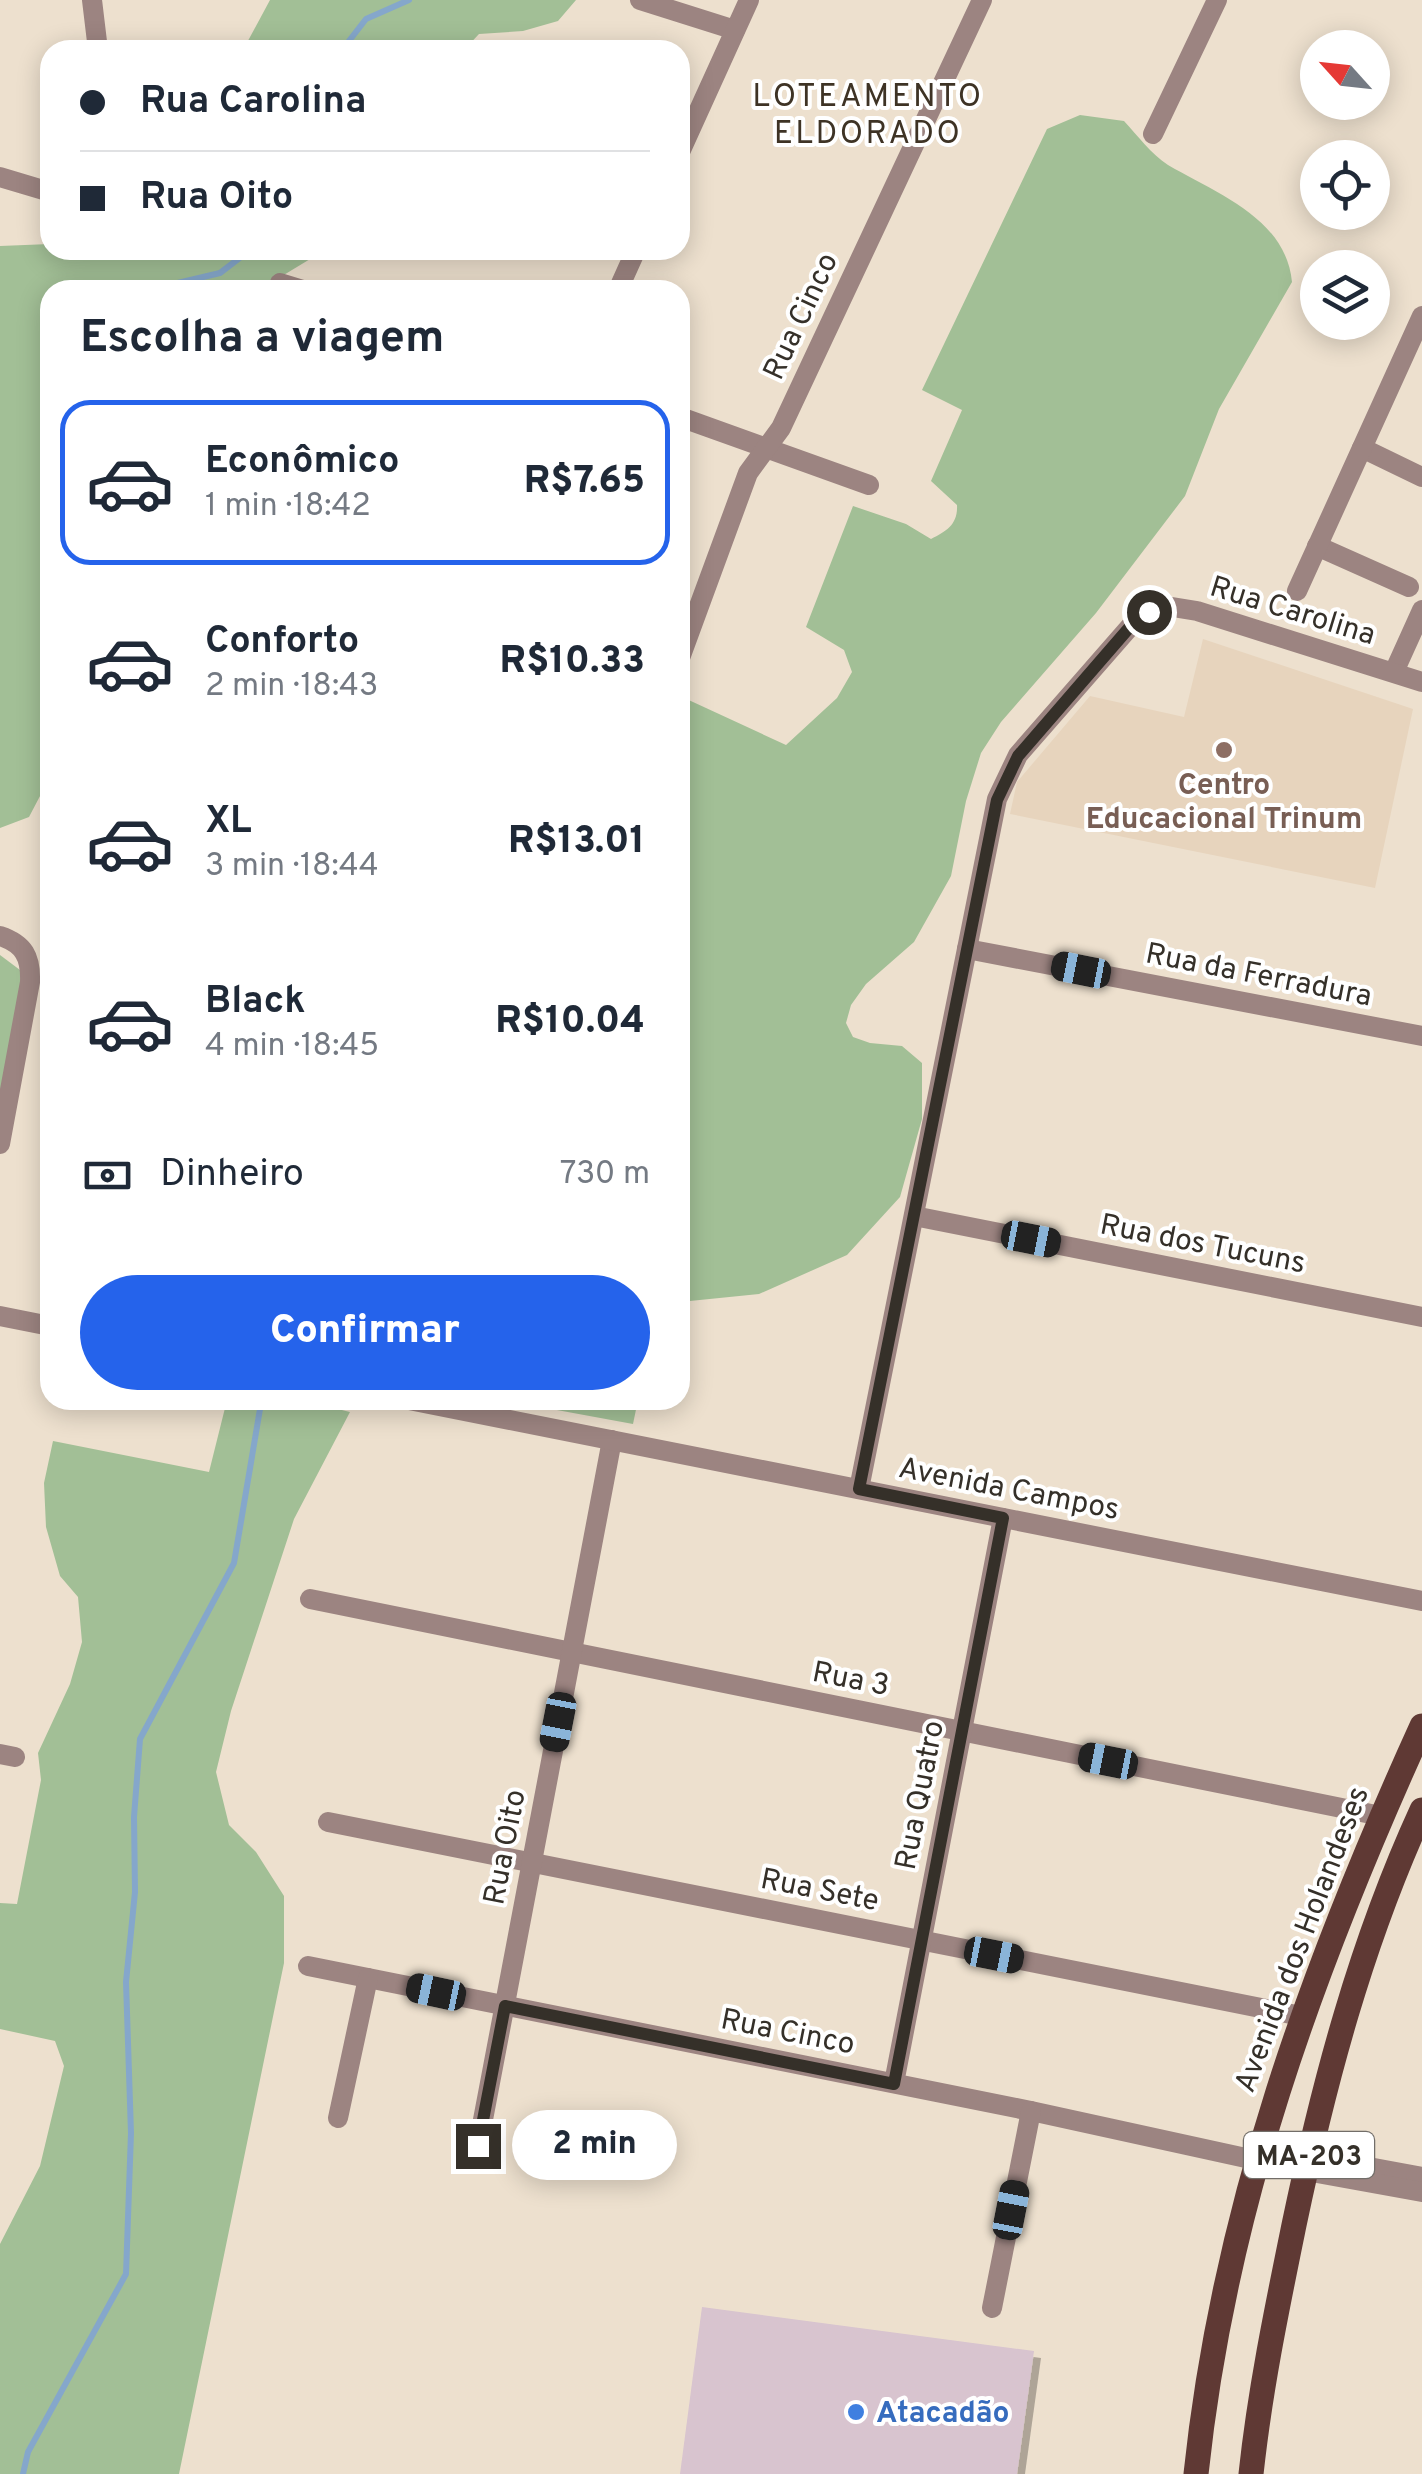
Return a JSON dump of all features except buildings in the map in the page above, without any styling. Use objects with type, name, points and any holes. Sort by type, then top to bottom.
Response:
[{"type":"main road","name":"Avenida dos Holandeses","points":[[1196,2474],[1216,2332],[1255,2160],[1302,2016],[1381,1816],[1422,1726]]},
{"type":"main road","name":"Avenida dos Holandeses","points":[[1251,2474],[1264,2375],[1307,2164],[1354,1984],[1385,1894],[1422,1810]]},
{"type":"street","points":[[92,0],[97,40]]},
{"type":"street","points":[[640,0],[735,30]]},
{"type":"street","points":[[690,130],[748,0]]},
{"type":"street","name":"Rua Cinco","points":[[690,631],[748,474],[781,428],[982,0]]},
{"type":"street","points":[[1154,134],[1217,0]]},
{"type":"street","points":[[0,177],[40,189]]},
{"type":"street","points":[[1297,590],[1362,448],[1414,356],[1422,316]]},
{"type":"street","points":[[690,420],[869,485]]},
{"type":"street","points":[[1362,448],[1422,477]]},
{"type":"street","points":[[1317,546],[1409,587]]},
{"type":"street","name":"Rua Carolina","points":[[968,949],[997,800],[1018,756],[1135,621],[1166,606],[1197,611],[1422,682]]},
{"type":"street","points":[[1394,672],[1422,610]]},
{"type":"street","points":[[0,1144],[31,964],[25,952],[2,936]]},
{"type":"street","points":[[859,1489],[968,949]]},
{"type":"street","name":"Rua da Ferradura","points":[[968,949],[1422,1036]]},
{"type":"street","name":"Rua dos Tucuns","points":[[914,1216],[1422,1317]]},
{"type":"street","points":[[0,1316],[40,1324]]},
{"type":"street","name":"Avenida Campos","points":[[459,1410],[1422,1601]]},
{"type":"street","name":"Rua Oito","points":[[478,2146],[612,1440]]},
{"type":"street","name":"Rua Quatro","points":[[894,2084],[1003,1518]]},
{"type":"street","name":"Rua 3","points":[[310,1599],[1381,1816]]},
{"type":"street","name":"Rua Sete","points":[[328,1822],[1302,2016]]},
{"type":"street","name":"Rua Cinco","points":[[308,1966],[1255,2160]]},
{"type":"street","points":[[338,2118],[368,1978]]},
{"type":"street","points":[[992,2308],[1030,2111]]},
{"type":"street","points":[[1307,2164],[1422,2177]]},
{"type":"street","points":[[1307,2164],[1422,2192]]},
{"type":"shaded area","name":"Centro Educacional Trinum","points":[[1203,639],[1413,709],[1375,888],[1010,814],[1017,782],[1090,696],[1184,717]]},
{"type":"green space","points":[[270,0],[576,0],[558,21],[523,31],[479,34],[473,40],[248,40]]},
{"type":"green space","points":[[1080,115],[1124,121],[1162,161],[1227,197],[1263,224],[1287,260],[1292,282],[1219,409],[1185,496],[1096,613],[1001,722],[981,753],[966,801],[951,876],[914,942],[866,984],[851,1005],[846,1023],[853,1037],[902,1046],[922,1063],[922,1119],[900,1197],[847,1255],[759,1294],[690,1301],[690,701],[786,745],[837,698],[852,672],[844,650],[806,627],[853,506],[906,524],[931,539],[953,522],[957,505],[931,481],[962,410],[922,390],[1047,129]]},
{"type":"green space","points":[[40,244],[40,260],[308,260],[276,280],[40,280],[40,796],[29,817],[0,828],[0,246]]},
{"type":"green space","points":[[0,955],[20,970],[25,979],[0,1109]]},
{"type":"green space","points":[[224,1410],[350,1412],[294,1519],[231,1711],[216,1772],[229,1825],[256,1852],[284,1896],[284,1963],[179,2474],[0,2474],[0,2244],[40,2166],[64,2066],[55,2041],[0,2029],[0,1903],[17,1904],[41,1780],[38,1753],[70,1684],[82,1642],[78,1597],[60,1576],[46,1527],[44,1483],[53,1441],[209,1472]]},
{"type":"green space","points":[[557,1410],[636,1410],[633,1424]]},
{"type":"waterway","points":[[350,40],[366,19],[409,0]]},
{"type":"waterway","points":[[190,280],[220,273],[237,260]]},
{"type":"waterway","points":[[23,2474],[28,2452],[126,2274],[131,2133],[126,1982],[135,1892],[134,1817],[140,1739],[234,1563],[260,1410]]},
{"type":"place","name":"Centro Educacional Trinum","points":[[1224,750]]},
{"type":"place","name":"Atacadão","points":[[856,2412]]},
{"type":"district","name":"LOTEAMENTO ELDORADO","points":[[868,114]]},
{"type":"route","points":[[478,2146],[505,2006],[894,2084],[1003,1518],[859,1489],[997,800],[1018,756],[1135,621],[1149,612]]}]
